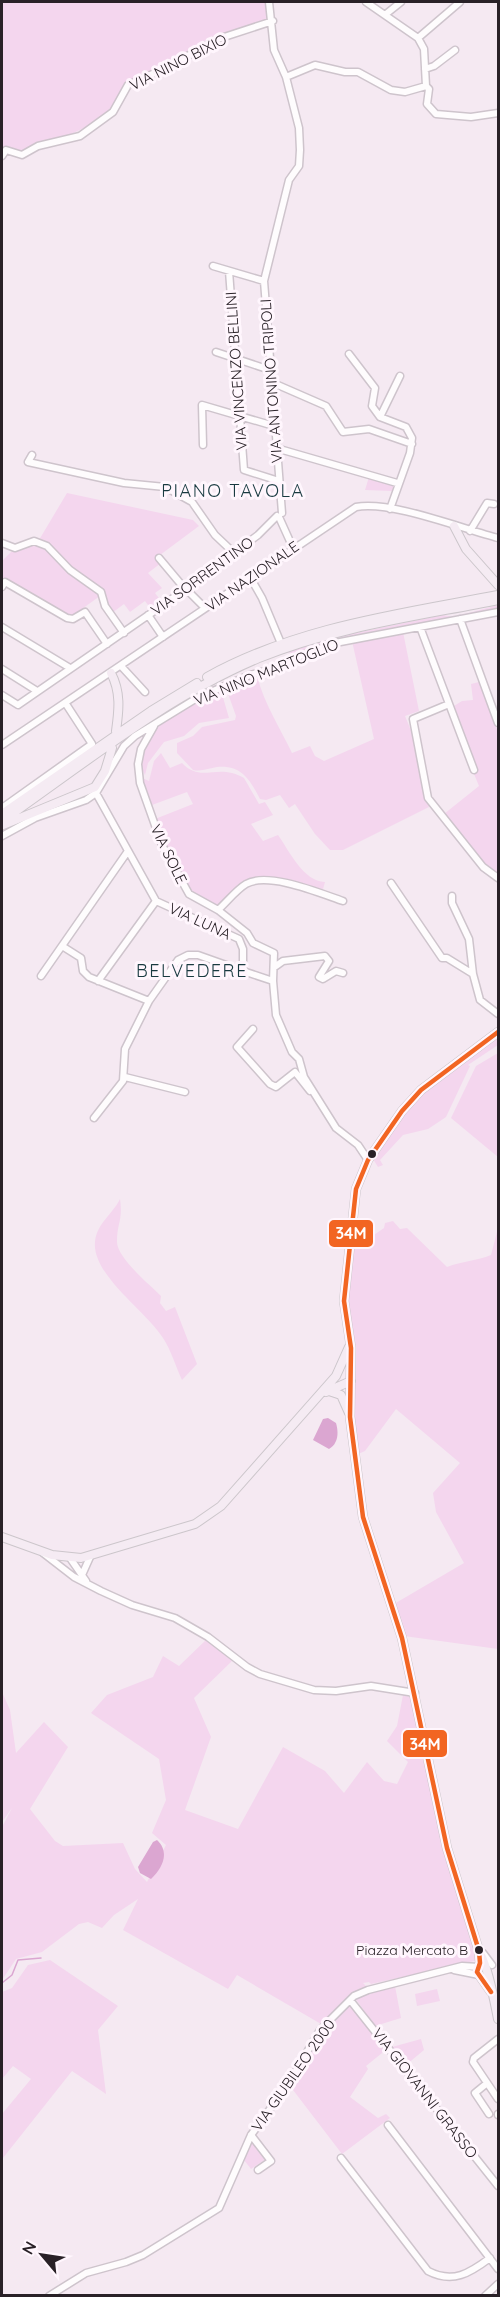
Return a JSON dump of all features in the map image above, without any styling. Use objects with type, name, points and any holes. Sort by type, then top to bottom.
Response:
[{"type":"main road","points":[[454,526],[463,543],[498,585]]},
{"type":"main road","points":[[463,543],[470,531]]},
{"type":"main road","points":[[2,814],[151,711],[210,675],[286,642],[354,623],[498,595]]},
{"type":"main road","points":[[2,821],[194,690],[259,658],[331,634],[498,600]]},
{"type":"main road","points":[[111,673],[117,684],[118,695],[116,731]]},
{"type":"main road","points":[[2,826],[94,787],[105,771],[112,748]]},
{"type":"main road","points":[[498,1032],[421,1090],[402,1111],[368,1160],[357,1189],[345,1295],[350,1339],[351,1417],[363,1517],[402,1638],[416,1693],[447,1848],[498,2019]]},
{"type":"main road","points":[[2,1537],[41,1551],[70,1558],[90,1557],[195,1524],[221,1506],[336,1376],[344,1363],[350,1339]]},
{"type":"main road","points":[[336,1376],[351,1381]]},
{"type":"main road","points":[[306,1411],[325,1393],[351,1381]]},
{"type":"main road","points":[[325,1393],[333,1390],[341,1395],[351,1417]]},
{"type":"street","name":"VIA ANTONINO TRIPOLI","points":[[269,2],[273,21],[274,51],[286,77],[299,128],[300,150],[299,165],[289,180],[264,281],[281,496],[279,514]]},
{"type":"street","points":[[366,2],[418,38],[424,49],[426,86],[429,89],[428,104],[435,114],[471,117],[498,113]]},
{"type":"street","points":[[386,14],[401,2]]},
{"type":"street","points":[[418,38],[460,2]]},
{"type":"street","name":"VIA NINO BIXIO","points":[[2,156],[6,150],[22,155],[38,146],[80,136],[113,112],[128,85],[166,68],[218,39],[273,21]]},
{"type":"street","points":[[425,69],[434,66],[455,50]]},
{"type":"street","points":[[286,77],[315,65],[345,72],[358,72],[391,90],[405,92],[426,86]]},
{"type":"street","points":[[213,266],[264,281]]},
{"type":"street","name":"VIA VINCENZO BELLINI","points":[[229,271],[244,470],[279,481]]},
{"type":"street","points":[[216,352],[270,370]]},
{"type":"street","points":[[349,354],[375,388],[372,406],[380,417],[406,427],[412,444],[390,509]]},
{"type":"street","points":[[380,417],[400,376]]},
{"type":"street","points":[[271,382],[326,406],[343,432],[369,429],[412,444]]},
{"type":"street","points":[[203,445],[202,405],[274,426]]},
{"type":"street","points":[[276,448],[397,483]]},
{"type":"street","points":[[32,455],[28,462],[124,483],[165,488],[192,502],[215,535],[234,553]]},
{"type":"street","points":[[470,531],[487,504],[494,504]]},
{"type":"street","name":"VIA NAZIONALE","points":[[16,737],[356,507],[371,505],[390,509],[498,538]]},
{"type":"street","points":[[279,514],[293,548]]},
{"type":"street","name":"VIA SORRENTINO","points":[[2,695],[18,705],[185,589],[258,535],[279,514]]},
{"type":"street","points":[[285,532],[300,543]]},
{"type":"street","points":[[2,543],[15,548],[34,541],[47,546],[70,570],[101,592],[105,606],[124,633]]},
{"type":"street","points":[[159,558],[185,589]]},
{"type":"street","points":[[250,577],[262,598],[280,640]]},
{"type":"street","points":[[3,584],[61,616],[73,619],[86,612],[107,644]]},
{"type":"street","points":[[191,594],[205,608]]},
{"type":"street","name":"VIA NINO MARTOGLIO","points":[[96,793],[124,746],[183,705],[250,675],[280,667],[287,661],[346,640],[498,612]]},
{"type":"street","points":[[148,615],[163,637]]},
{"type":"street","points":[[460,619],[498,723]]},
{"type":"street","points":[[2,627],[70,668]]},
{"type":"street","points":[[420,627],[474,770]]},
{"type":"street","points":[[284,651],[287,661]]},
{"type":"street","points":[[121,666],[145,692]]},
{"type":"street","points":[[2,669],[37,691]]},
{"type":"street","points":[[2,808],[92,744],[66,704]]},
{"type":"street","points":[[449,704],[413,719],[428,798],[483,867],[498,878]]},
{"type":"street","name":"VIA SOLE","points":[[157,723],[144,742],[138,764],[140,783],[155,829],[189,894],[218,910],[246,933],[253,944],[271,951],[275,957],[276,966]]},
{"type":"street","points":[[2,745],[16,737]]},
{"type":"street","points":[[2,751],[16,737]]},
{"type":"street","points":[[2,836],[34,818],[74,804],[96,793]]},
{"type":"street","name":"VIA LUNA","points":[[96,793],[156,901],[239,939],[243,949],[243,971]]},
{"type":"street","points":[[41,976],[128,851]]},
{"type":"street","points":[[218,910],[247,883],[261,880],[309,887],[343,901]]},
{"type":"street","points":[[391,883],[442,958],[447,958],[473,974]]},
{"type":"street","points":[[452,896],[452,903],[469,939],[473,974],[480,1000],[498,1014]]},
{"type":"street","points":[[99,981],[156,901]]},
{"type":"street","points":[[62,946],[81,958],[85,974],[149,1001]]},
{"type":"street","points":[[94,1118],[125,1077],[125,1049],[149,1001],[174,964],[183,957],[198,956],[273,981]]},
{"type":"street","points":[[342,973],[336,970],[323,979],[319,977],[329,961],[325,956],[282,961],[276,966],[273,981],[276,1015],[292,1052],[298,1059],[304,1077],[315,1095],[336,1128],[358,1145],[368,1160]]},
{"type":"street","points":[[253,1029],[237,1047],[270,1084],[276,1087],[295,1072],[315,1095]]},
{"type":"street","points":[[125,1077],[185,1092]]},
{"type":"street","points":[[41,1551],[74,1577],[88,1584],[132,1605],[175,1618],[208,1637],[254,1672],[287,1683],[326,1691],[371,1686],[416,1693]]},
{"type":"street","points":[[82,1576],[90,1557]]},
{"type":"street","points":[[70,1558],[88,1584]]},
{"type":"street","points":[[70,1558],[69,1566],[74,1577]]},
{"type":"street","points":[[476,1942],[484,1969],[498,1970]]},
{"type":"street","name":"VIA GIUBILEO 2000","points":[[49,2295],[86,2272],[143,2255],[219,2208],[251,2135],[287,2086],[320,2030],[350,2000],[368,1990],[453,1970],[484,1969]]},
{"type":"street","name":"VIA GIOVANNI GRASSO","points":[[350,2000],[498,2186]]},
{"type":"street","points":[[498,2039],[472,2062],[498,2099]]},
{"type":"street","points":[[486,2084],[475,2093],[489,2114]]},
{"type":"street","points":[[388,2125],[498,2269]]},
{"type":"street","points":[[251,2135],[271,2161],[258,2170]]},
{"type":"street","points":[[341,2158],[428,2271],[439,2277],[463,2276],[490,2258]]},
{"type":"street","points":[[486,2295],[498,2284]]},
{"type":"shaded area","points":[[2,2],[267,2],[270,19],[219,37],[215,35],[214,39],[208,38],[207,43],[187,55],[133,82],[120,93],[112,111],[74,133],[30,149],[2,152]]},
{"type":"shaded area","points":[[369,477],[394,485],[392,491],[365,490]]},
{"type":"shaded area","points":[[67,493],[193,520],[199,526],[156,558],[161,563],[148,573],[162,588],[155,593],[162,602],[151,609],[145,601],[130,612],[124,604],[112,613],[105,592],[68,566],[39,540]]},
{"type":"shaded area","points":[[31,543],[46,548],[100,596],[72,616],[61,614],[2,579],[2,561],[11,552]]},
{"type":"shaded area","points":[[498,605],[498,609],[296,655],[287,652],[346,635],[443,615],[454,617]]},
{"type":"shaded area","points":[[403,632],[419,711],[405,716],[417,745],[429,807],[343,850],[330,850],[315,834],[295,804],[289,808],[280,795],[266,800],[260,799],[249,780],[239,771],[226,767],[193,770],[177,753],[177,743],[193,736],[202,727],[235,720],[236,716],[226,688],[257,676],[268,706],[292,753],[310,746],[315,756],[324,761],[374,739],[352,641]]},
{"type":"shaded area","points":[[479,682],[498,732],[498,875],[488,870],[444,814],[479,786],[474,774],[477,771],[454,706],[462,701],[473,700],[471,684]]},
{"type":"shaded area","points":[[219,691],[229,718],[199,723],[184,736],[164,742],[148,763],[145,775],[139,763],[141,754],[157,725]]},
{"type":"shaded area","points":[[161,753],[170,768],[182,763],[196,772],[226,772],[244,778],[259,804],[265,802],[273,815],[251,824],[263,841],[278,835],[292,857],[310,877],[325,882],[323,889],[247,879],[217,907],[190,891],[166,849],[155,819],[193,804],[187,792],[152,805],[141,780],[142,778],[149,781],[154,761]]},
{"type":"shaded area","points":[[498,1036],[498,1045],[468,1065],[470,1066],[446,1117],[428,1129],[403,1135],[380,1160],[383,1165],[378,1167],[373,1159],[405,1112],[424,1091]]},
{"type":"shaded area","points":[[498,1053],[498,1157],[451,1118],[476,1066]]},
{"type":"shaded area","points":[[120,1199],[118,1248],[134,1270],[161,1296],[160,1303],[166,1311],[175,1307],[197,1364],[182,1380],[163,1338],[111,1280],[96,1254],[96,1235]]},
{"type":"shaded area","points":[[393,1221],[400,1229],[407,1228],[447,1267],[491,1255],[498,1228],[498,1649],[404,1636],[394,1604],[464,1563],[436,1512],[433,1493],[460,1463],[396,1409],[365,1451],[358,1454],[354,1414],[356,1347],[348,1304],[356,1224],[368,1239],[384,1228],[385,1223]]},
{"type":"shaded area","points":[[328,1418],[336,1423],[337,1431],[336,1441],[329,1449],[313,1440],[323,1419]]},
{"type":"shaded area","points":[[206,1640],[232,1661],[194,1698],[211,1737],[185,1810],[238,1829],[283,1747],[325,1771],[344,1793],[367,1762],[384,1781],[397,1784],[408,1762],[387,1741],[397,1726],[403,1695],[413,1698],[479,1960],[371,1984],[363,1983],[367,1987],[347,1998],[321,2024],[237,1975],[228,1989],[123,1930],[138,1899],[114,1915],[102,1928],[88,1922],[79,1924],[42,1952],[16,1959],[2,1980],[2,1827],[12,1808],[2,1822],[2,1692],[10,1710],[16,1753],[44,1722],[68,1747],[30,1809],[55,1841],[63,1846],[123,1843],[135,1869],[147,1882],[166,1845],[152,1833],[166,1800],[159,1759],[91,1713],[107,1695],[153,1677],[163,1656],[179,1666]]},
{"type":"shaded area","points":[[157,1840],[164,1855],[162,1865],[151,1879],[140,1873],[138,1867],[153,1842]]},
{"type":"shaded area","points":[[50,1960],[118,2006],[98,2030],[106,2094],[72,2071],[3,2158],[2,2114],[31,2079],[13,2066],[2,2079],[2,1992],[12,1988],[28,1965]]},
{"type":"shaded area","points":[[395,1986],[401,2018],[375,2026],[355,1998]]},
{"type":"shaded area","points":[[437,1989],[440,2001],[417,2006],[415,1994]]},
{"type":"shaded area","points":[[351,2004],[387,2049],[366,2066],[368,2069],[350,2097],[378,2118],[386,2114],[390,2118],[342,2154],[290,2086],[319,2035]]},
{"type":"shaded area","points":[[421,2039],[424,2050],[406,2065],[392,2047]]},
{"type":"shaded area","points":[[251,2141],[266,2159],[251,2169],[244,2160]]},
{"type":"waterway","points":[[2,1983],[12,1975],[18,1960],[41,1958]]},
{"type":"transit line","name":"34M","points":[[491,1992],[477,1972],[480,1963],[479,1951],[447,1848],[402,1638],[363,1517],[350,1417],[351,1348],[344,1301],[356,1189],[368,1160],[402,1111],[421,1090],[498,1032]]},
{"type":"place","name":"Piazza Mercato B","points":[[479,1950]]},
{"type":"district","name":"PIANO TAVOLA","points":[[233,490]]},
{"type":"district","name":"BELVEDERE","points":[[192,970]]}]
